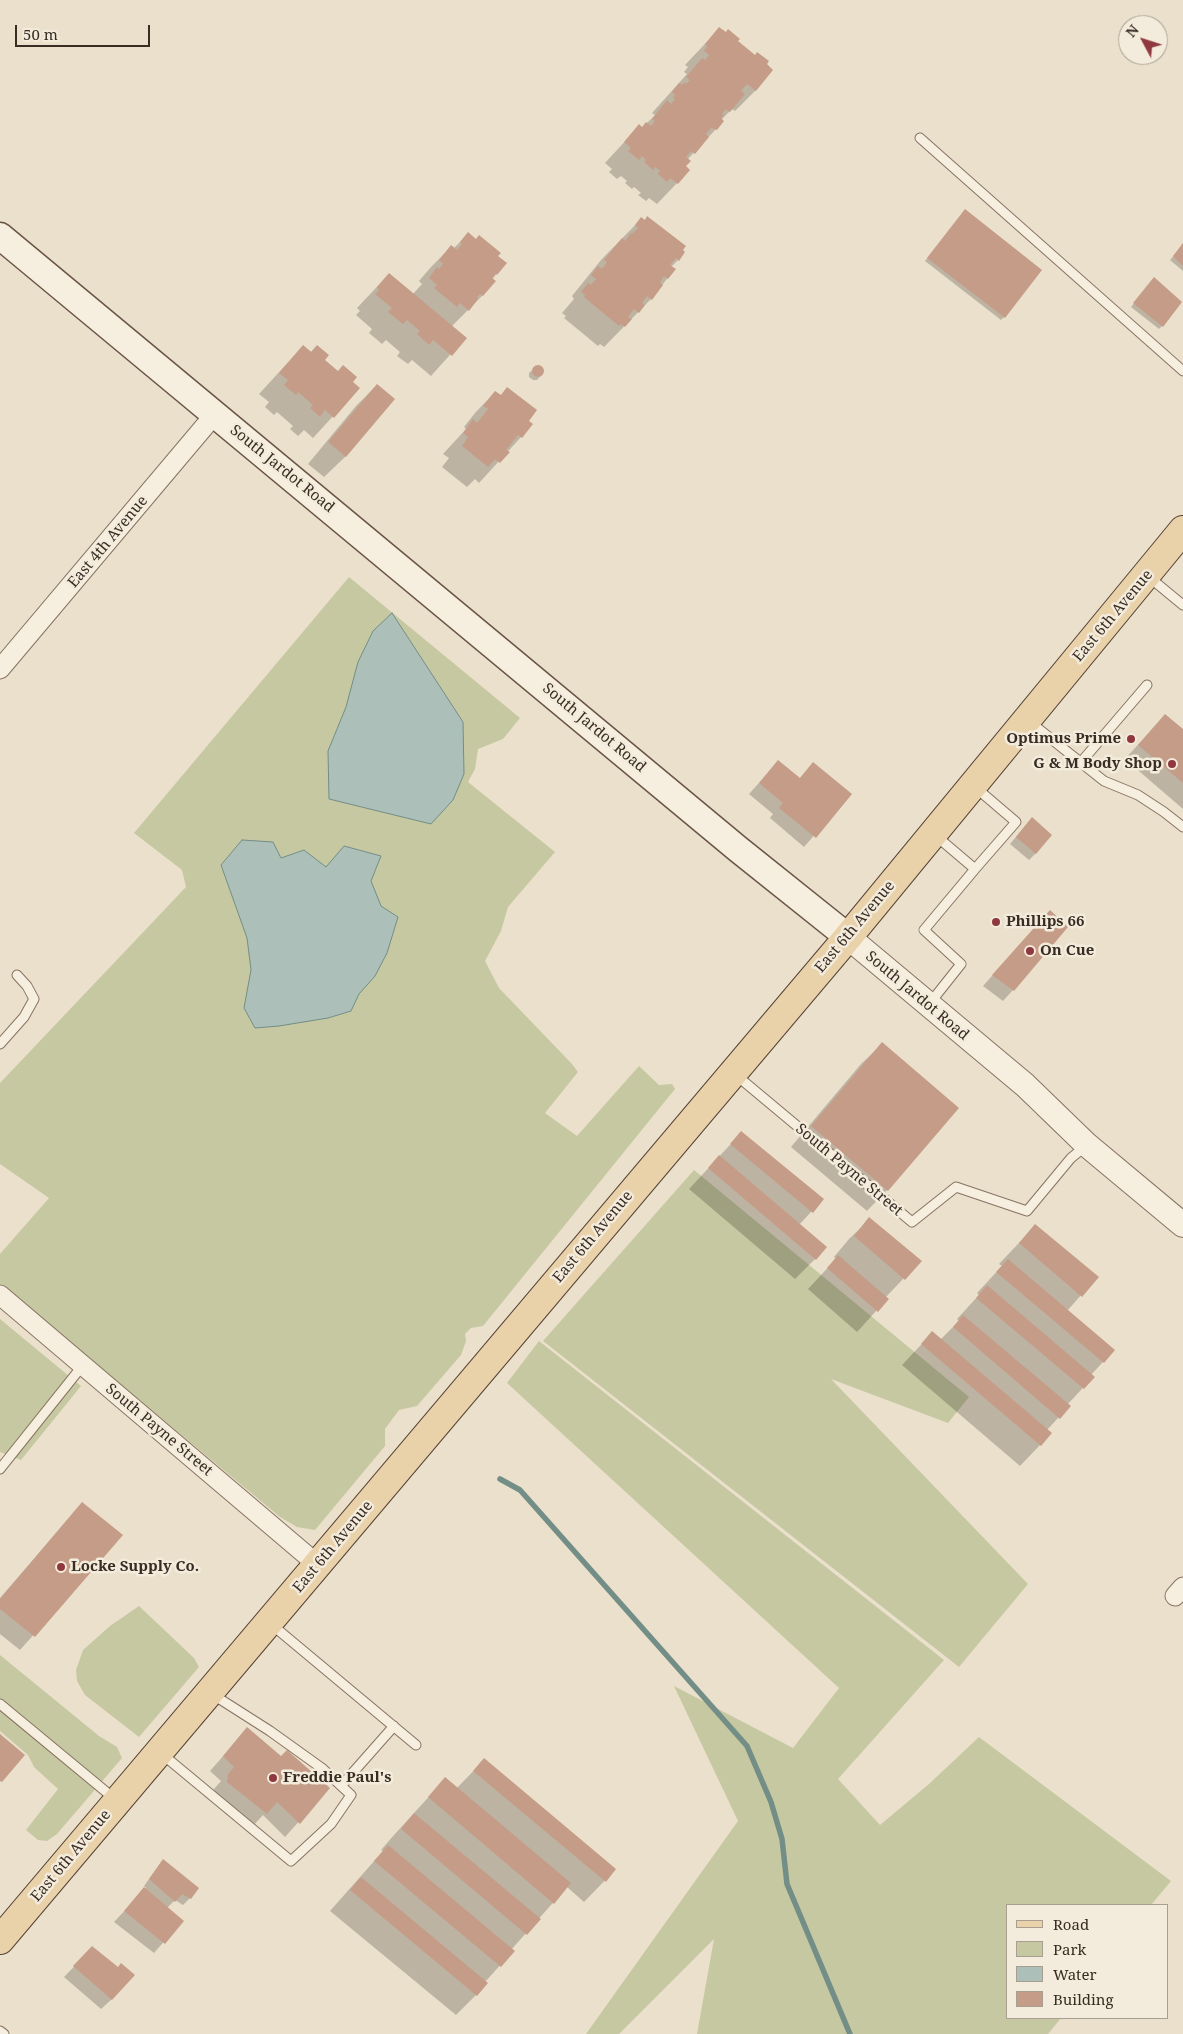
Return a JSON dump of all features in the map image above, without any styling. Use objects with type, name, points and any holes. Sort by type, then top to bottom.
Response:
[{"type":"main road","name":"South Jardot Road","points":[[3,245],[215,414],[848,937]]},
{"type":"main road","name":"East 6th Avenue","points":[[0,1940],[848,937],[1183,530]]},
{"type":"street","name":"East 4th Avenue","points":[[0,669],[215,414]]},
{"type":"street","name":"South Jardot Road","points":[[848,937],[1025,1085],[1087,1145],[1183,1225]]},
{"type":"street","name":"South Payne Street","points":[[0,1295],[318,1565]]},
{"type":"lane","points":[[920,138],[1183,371]]},
{"type":"lane","points":[[1147,576],[1183,605]]},
{"type":"lane","points":[[1082,761],[1147,685]]},
{"type":"lane","points":[[1027,719],[1065,750],[1082,761],[1104,781],[1138,796],[1164,812],[1183,827]]},
{"type":"lane","points":[[929,1005],[961,964],[924,930],[1016,822],[973,785]]},
{"type":"lane","points":[[934,833],[975,870]]},
{"type":"lane","points":[[0,1044],[24,1017],[34,999],[27,986],[17,975]]},
{"type":"lane","name":"South Payne Street","points":[[733,1072],[912,1222],[956,1187],[1027,1211],[1071,1158],[1087,1145]]},
{"type":"lane","points":[[0,1469],[82,1365]]},
{"type":"lane","points":[[269,1622],[416,1745]]},
{"type":"lane","points":[[160,1752],[291,1860],[331,1824],[351,1795],[323,1769],[270,1731],[210,1692]]},
{"type":"lane","points":[[0,1704],[118,1801]]},
{"type":"lane","points":[[341,1786],[394,1726]]},
{"type":"lane","points":[[0,2031],[4,2034]]},
{"type":"green space","points":[[349,577],[520,718],[503,739],[478,749],[475,769],[468,782],[555,852],[508,907],[501,931],[485,961],[499,988],[578,1072],[545,1113],[577,1136],[639,1066],[659,1085],[672,1084],[675,1089],[483,1326],[471,1328],[465,1334],[466,1341],[461,1355],[417,1406],[399,1410],[385,1429],[385,1446],[315,1530],[297,1527],[280,1517],[0,1284],[0,1254],[49,1198],[0,1164],[0,1083],[186,887],[182,870],[134,833]]},
{"type":"green space","points":[[694,1170],[969,1397],[948,1423],[831,1379],[1028,1584],[959,1667],[543,1341]]},
{"type":"green space","points":[[0,1319],[81,1386],[21,1460],[0,1452]]},
{"type":"green space","points":[[539,1341],[944,1660],[838,1779],[880,1825],[929,1784],[979,1737],[1171,1881],[1152,1904],[1006,1904],[1006,2019],[1060,2019],[1048,2034],[697,2034],[714,1939],[619,2034],[586,2034],[738,1821],[674,1686],[793,1748],[839,1688],[507,1383]]},
{"type":"green space","points":[[139,1606],[194,1658],[199,1667],[139,1737],[85,1695],[77,1681],[76,1670],[83,1650],[110,1626]]},
{"type":"green space","points":[[0,1655],[99,1736],[117,1747],[122,1758],[57,1834],[47,1841],[38,1840],[26,1830],[58,1789],[34,1767],[28,1755],[0,1731]]},
{"type":"water","points":[[392,613],[463,722],[464,774],[453,800],[431,824],[329,799],[328,751],[346,707],[358,662],[373,631]]},
{"type":"water","points":[[242,840],[273,842],[281,858],[304,850],[326,867],[344,846],[381,856],[371,881],[381,906],[398,917],[387,953],[375,976],[359,994],[351,1011],[328,1018],[255,1028],[244,1008],[251,970],[247,938],[221,865]]},
{"type":"building","points":[[719,27],[726,32],[728,29],[740,39],[738,41],[755,55],[757,52],[769,61],[767,64],[773,70],[756,91],[747,84],[741,91],[745,94],[730,112],[726,109],[722,114],[724,115],[721,118],[724,121],[717,130],[711,128],[706,134],[709,137],[695,154],[691,151],[686,157],[691,161],[686,166],[690,170],[678,184],[670,178],[667,182],[658,174],[660,171],[655,167],[653,170],[644,162],[646,160],[642,156],[639,160],[628,151],[631,148],[624,142],[639,124],[642,127],[646,122],[651,126],[655,121],[652,119],[667,100],[671,104],[675,99],[673,98],[675,95],[672,92],[679,83],[682,85],[685,82],[686,84],[690,80],[686,77],[702,58],[705,60],[709,55],[704,51],[707,46],[705,44]]},
{"type":"building","points":[[965,209],[1042,270],[1005,318],[927,258]]},
{"type":"building","points":[[647,216],[686,246],[683,250],[685,252],[679,261],[676,258],[670,265],[676,269],[668,279],[664,276],[660,282],[663,285],[652,300],[647,296],[642,303],[645,305],[639,313],[634,309],[628,317],[632,319],[625,327],[621,324],[619,326],[584,297],[585,295],[581,292],[588,283],[591,285],[596,279],[591,275],[598,266],[602,269],[607,262],[604,260],[622,238],[625,241],[638,228],[635,225],[641,217],[645,220]]},
{"type":"building","points":[[468,232],[476,239],[479,235],[501,253],[498,256],[507,263],[492,278],[496,281],[483,296],[480,294],[477,297],[478,299],[469,311],[460,303],[457,307],[434,288],[437,285],[429,278],[437,267],[439,269],[443,264],[439,260],[451,245],[457,250],[462,244],[460,242]]},
{"type":"building","points":[[1183,243],[1183,266],[1173,256]]},
{"type":"building","points":[[389,273],[467,338],[452,356],[433,340],[429,345],[417,334],[420,331],[407,320],[403,324],[388,312],[392,308],[375,294],[379,290],[377,287]]},
{"type":"building","points":[[1154,277],[1182,302],[1163,327],[1133,303]]},
{"type":"building","points":[[303,345],[311,352],[317,345],[329,355],[325,360],[338,371],[343,365],[357,377],[353,382],[360,388],[334,418],[325,410],[320,417],[310,408],[313,405],[298,392],[296,395],[284,385],[288,380],[279,373]]},
{"type":"building","points":[[536,365],[540,365],[544,371],[540,377],[536,377],[532,373],[532,369]]},
{"type":"building","points":[[377,384],[395,399],[346,457],[328,442]]},
{"type":"building","points":[[507,387],[537,410],[529,421],[533,424],[522,438],[518,435],[506,450],[510,452],[500,463],[495,459],[488,467],[462,446],[468,437],[463,433],[473,419],[477,423],[488,409],[483,406],[495,391],[501,395]]},
{"type":"building","name":"G & M Body Shop","points":[[1165,714],[1183,729],[1183,783],[1138,745]]},
{"type":"building","points":[[778,760],[800,778],[813,762],[852,794],[816,838],[779,808],[783,803],[759,783]]},
{"type":"building","points":[[1032,817],[1052,835],[1036,854],[1016,837]]},
{"type":"building","name":"On Cue","points":[[1050,910],[1068,927],[1014,991],[992,975]]},
{"type":"building","points":[[882,1042],[959,1108],[888,1191],[811,1126]]},
{"type":"building","points":[[741,1131],[824,1199],[813,1213],[730,1144]]},
{"type":"building","points":[[719,1155],[827,1247],[816,1260],[708,1168]]},
{"type":"building","points":[[869,1217],[922,1261],[905,1280],[854,1236]]},
{"type":"building","points":[[1035,1224],[1099,1277],[1082,1297],[1019,1243]]},
{"type":"building","points":[[838,1255],[889,1299],[878,1312],[827,1268]]},
{"type":"building","points":[[1008,1259],[1115,1350],[1104,1363],[996,1272]]},
{"type":"building","points":[[987,1285],[1095,1377],[1084,1389],[976,1298]]},
{"type":"building","points":[[963,1315],[1071,1406],[1060,1419],[953,1327]]},
{"type":"building","points":[[932,1331],[1052,1433],[1041,1446],[921,1344]]},
{"type":"building","name":"Locke Supply Co.","points":[[82,1502],[123,1535],[35,1637],[0,1609],[0,1599]]},
{"type":"building","name":"Freddie Paul's","points":[[247,1727],[281,1756],[287,1750],[330,1788],[300,1824],[277,1802],[267,1814],[227,1782],[228,1774],[234,1767],[223,1756]]},
{"type":"building","points":[[0,1734],[25,1755],[2,1782],[0,1781]]},
{"type":"building","points":[[484,1758],[616,1869],[606,1882],[473,1771]]},
{"type":"building","points":[[445,1777],[571,1883],[554,1904],[428,1797]]},
{"type":"building","points":[[414,1813],[541,1919],[527,1935],[401,1829]]},
{"type":"building","points":[[388,1845],[515,1951],[501,1967],[374,1861]]},
{"type":"building","points":[[163,1859],[199,1888],[191,1899],[182,1894],[175,1902],[149,1879]]},
{"type":"building","points":[[361,1877],[488,1983],[477,1996],[350,1890]]},
{"type":"building","points":[[144,1887],[184,1921],[165,1944],[124,1911]]},
{"type":"building","points":[[92,1946],[118,1967],[121,1963],[135,1975],[112,2000],[73,1966]]},
{"type":"waterway","points":[[500,1479],[520,1490],[747,1746],[771,1802],[782,1839],[787,1884],[850,2034]]},
{"type":"place","name":"Optimus Prime","points":[[1131,739]]},
{"type":"place","name":"G & M Body Shop","points":[[1172,764]]},
{"type":"place","name":"Phillips 66","points":[[996,922]]},
{"type":"place","name":"On Cue","points":[[1030,951]]},
{"type":"place","name":"Locke Supply Co.","points":[[61,1567]]},
{"type":"place","name":"Freddie Paul's","points":[[273,1778]]}]
